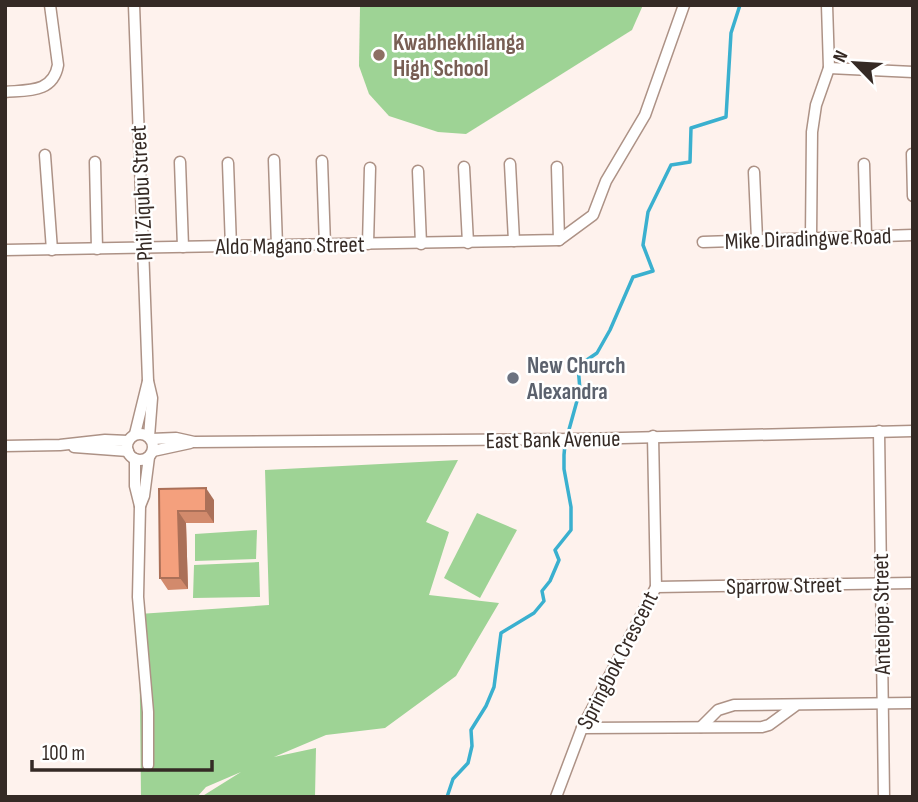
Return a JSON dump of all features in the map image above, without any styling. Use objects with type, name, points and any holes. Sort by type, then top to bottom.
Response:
[{"type":"street","points":[[5,92],[40,89],[56,74],[57,53],[50,5]]},
{"type":"street","name":"Phil Ziqubu Street","points":[[134,5],[148,381],[152,398],[151,454],[140,506]]},
{"type":"street","points":[[559,240],[593,215],[606,181],[645,115],[684,5]]},
{"type":"street","points":[[811,237],[812,132],[816,105],[829,68],[827,5]]},
{"type":"street","points":[[829,68],[913,72]]},
{"type":"street","points":[[912,154],[913,196]]},
{"type":"street","points":[[45,155],[51,250]]},
{"type":"street","points":[[274,160],[277,246]]},
{"type":"street","points":[[322,161],[325,245]]},
{"type":"street","points":[[95,162],[97,248]]},
{"type":"street","points":[[180,162],[183,247]]},
{"type":"street","points":[[228,163],[231,247]]},
{"type":"street","points":[[510,164],[514,241]]},
{"type":"street","points":[[864,164],[866,235]]},
{"type":"street","points":[[464,167],[468,243]]},
{"type":"street","points":[[557,167],[559,240]]},
{"type":"street","points":[[368,244],[369,168]]},
{"type":"street","points":[[418,171],[421,244]]},
{"type":"street","points":[[754,172],[757,239]]},
{"type":"street","name":"Mike Diradingwe Road","points":[[703,242],[913,235]]},
{"type":"street","name":"Aldo Magano Street","points":[[5,250],[559,240]]},
{"type":"street","name":"Phil Ziqubu Street","points":[[140,506],[135,486],[132,446],[148,381]]},
{"type":"street","name":"Antelope Street","points":[[879,431],[884,797]]},
{"type":"street","name":"East Bank Avenue","points":[[194,442],[151,454],[145,459],[132,446],[145,434],[150,438],[176,438],[194,442],[581,439],[913,431]]},
{"type":"street","name":"Springbok Crescent","points":[[556,797],[582,728],[656,587],[653,436]]},
{"type":"street","points":[[5,446],[132,446]]},
{"type":"street","points":[[140,506],[138,597],[148,712],[148,765]]},
{"type":"street","name":"Sparrow Street","points":[[656,587],[913,583]]},
{"type":"street","points":[[701,727],[711,715],[726,706],[913,704]]},
{"type":"street","points":[[582,728],[766,726],[795,706]]},
{"type":"green space","points":[[643,5],[632,30],[466,134],[438,132],[389,116],[369,94],[359,66],[360,7]]},
{"type":"green space","points":[[458,460],[426,522],[449,532],[429,595],[499,603],[456,676],[385,728],[326,735],[274,757],[316,748],[315,797],[201,797],[241,772],[206,787],[197,797],[141,797],[139,614],[269,605],[265,470]]},
{"type":"green space","points":[[477,513],[517,530],[480,598],[444,578]]},
{"type":"green space","points":[[257,530],[256,559],[195,561],[195,534]]},
{"type":"green space","points":[[259,562],[260,597],[193,598],[194,565]]},
{"type":"building","points":[[206,488],[206,511],[178,511],[180,578],[160,578],[159,489]]},
{"type":"waterway","points":[[447,797],[453,779],[468,763],[472,746],[471,730],[494,687],[501,633],[534,613],[544,601],[542,591],[550,581],[559,560],[555,550],[571,530],[571,507],[564,455],[580,390],[578,366],[597,353],[633,277],[653,271],[643,245],[648,212],[671,165],[690,162],[691,128],[726,117],[731,33],[740,5]]},
{"type":"place","name":"Kwabhekhilanga High School","points":[[379,55]]},
{"type":"place","name":"New Church Alexandra","points":[[513,378]]}]
